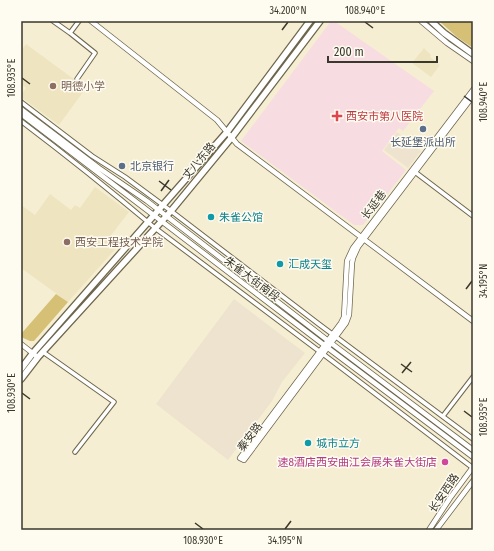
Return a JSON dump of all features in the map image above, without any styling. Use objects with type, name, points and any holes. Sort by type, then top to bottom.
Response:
[{"type":"main road","points":[[91,21],[218,120],[238,144],[473,322]]},
{"type":"main road","name":"丈八东路","points":[[21,369],[35,355],[162,205],[227,132],[310,21]]},
{"type":"main road","name":"丈八东路","points":[[21,379],[35,355],[43,352],[171,211],[232,137],[320,21]]},
{"type":"main road","points":[[421,21],[451,46],[473,61]]},
{"type":"main road","points":[[430,21],[473,54]]},
{"type":"main road","name":"长延巷","points":[[362,238],[473,90]]},
{"type":"main road","name":"长延巷","points":[[326,347],[334,336],[344,317],[347,261],[353,248],[415,172],[473,96]]},
{"type":"main road","name":"朱雀大街南段","points":[[21,109],[166,216],[473,450]]},
{"type":"main road","name":"朱雀大街南段","points":[[21,114],[154,215],[161,222],[473,457]]},
{"type":"main road","points":[[21,344],[35,355]]},
{"type":"main road","name":"秦安路","points":[[321,352],[244,460],[240,458],[321,352],[326,347]]},
{"type":"main road","name":"长安西路","points":[[430,530],[450,498],[473,467]]},
{"type":"main road","name":"长安西路","points":[[436,530],[473,481]]},
{"type":"street","points":[[53,21],[95,53],[77,79]]},
{"type":"street","points":[[70,33],[79,21]]},
{"type":"street","points":[[21,102],[92,156],[171,211],[334,336],[473,438]]},
{"type":"street","points":[[21,121],[90,174],[154,228],[473,467]]},
{"type":"street","points":[[415,172],[473,216]]},
{"type":"street","points":[[43,352],[114,402],[75,452]]},
{"type":"street","points":[[443,416],[473,377]]},
{"type":"shaded area","name":"西安市第八医院","points":[[331,21],[334,21],[434,91],[403,131],[399,128],[382,151],[406,170],[363,225],[354,225],[241,141]]},
{"type":"shaded area","points":[[439,21],[473,21],[473,48],[457,37]]},
{"type":"shaded area","name":"明德小学","points":[[26,44],[86,88],[59,125],[21,97],[26,88],[21,84],[21,51]]},
{"type":"shaded area","points":[[424,48],[431,55],[430,57],[440,65],[431,77],[412,63]]},
{"type":"shaded area","points":[[397,132],[421,151],[408,168],[384,150]]},
{"type":"shaded area","name":"西安工程技术学院","points":[[95,187],[129,212],[109,238],[118,246],[68,302],[21,268],[21,205],[35,215],[50,194],[71,210],[75,205],[80,208]]},
{"type":"shaded area","points":[[56,294],[68,302],[34,341],[21,337],[21,334]]},
{"type":"shaded area","points":[[234,299],[305,353],[282,382],[272,401],[228,460],[156,404]]},
{"type":"place","name":"明德小学","points":[[53,86]]},
{"type":"place","name":"西安市第八医院","points":[[337,116]]},
{"type":"place","name":"长延堡派出所","points":[[423,129]]},
{"type":"place","name":"北京银行","points":[[122,166]]},
{"type":"place","name":"朱雀公馆","points":[[211,217]]},
{"type":"place","name":"西安工程技术学院","points":[[67,242]]},
{"type":"place","name":"汇成天玺","points":[[280,264]]},
{"type":"place","name":"城市立方","points":[[308,443]]},
{"type":"place","name":"速8酒店西安曲江会展朱雀大街店","points":[[445,462]]}]
